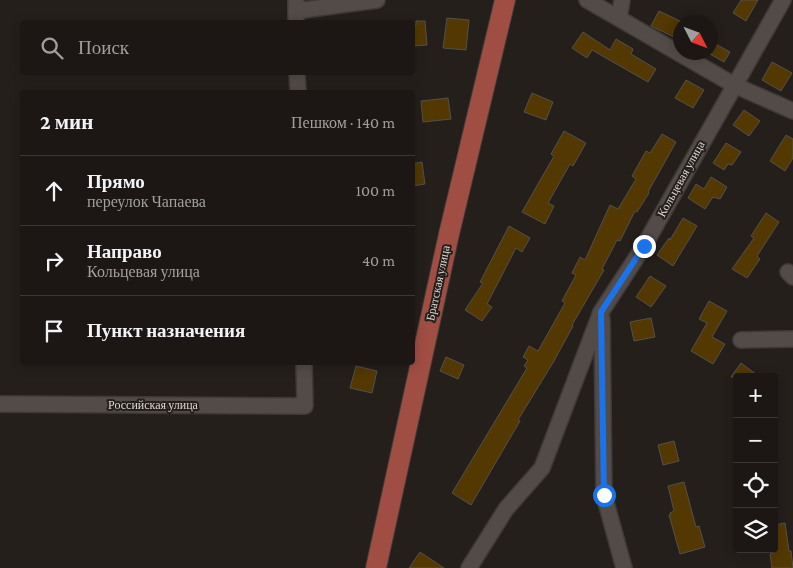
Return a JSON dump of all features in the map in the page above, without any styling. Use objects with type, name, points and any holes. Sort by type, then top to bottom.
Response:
[{"type":"main road","name":"Братская улица","points":[[376,568],[449,234],[505,0]]},
{"type":"street","points":[[296,11],[377,0]]},
{"type":"street","points":[[587,0],[734,85],[793,111]]},
{"type":"street","points":[[619,18],[622,0]]},
{"type":"street","name":"Кольцевая улица","points":[[469,568],[506,509],[542,468],[601,312],[644,246],[783,0]]},
{"type":"street","points":[[298,75],[298,90]]},
{"type":"street","points":[[601,312],[604,495],[624,568]]},
{"type":"street","points":[[741,340],[793,339]]},
{"type":"street","name":"Российская улица","points":[[0,404],[305,406],[304,365]]},
{"type":"building","points":[[741,0],[758,0],[746,21],[733,13]]},
{"type":"building","points":[[659,11],[673,18],[673,37],[651,26]]},
{"type":"building","points":[[447,18],[469,20],[466,50],[443,48]]},
{"type":"building","points":[[416,21],[425,21],[427,45],[415,46]]},
{"type":"building","points":[[583,32],[610,50],[616,39],[633,49],[631,54],[656,69],[648,82],[592,50],[587,58],[572,48]]},
{"type":"building","points":[[718,45],[730,52],[724,62],[718,59]]},
{"type":"building","points":[[772,62],[792,73],[781,91],[762,80]]},
{"type":"building","points":[[686,80],[704,90],[693,108],[675,98]]},
{"type":"building","points":[[532,93],[553,102],[546,120],[524,112]]},
{"type":"building","points":[[448,98],[451,119],[423,122],[421,101]]},
{"type":"building","points":[[744,110],[760,121],[749,136],[733,125]]},
{"type":"building","points":[[564,131],[586,143],[573,166],[570,164],[548,203],[554,206],[545,224],[522,212],[554,156],[551,154]]},
{"type":"building","points":[[662,134],[676,142],[649,193],[637,212],[635,211],[620,241],[617,240],[602,269],[604,270],[572,325],[554,361],[518,420],[520,421],[471,505],[452,493],[527,368],[524,366],[528,360],[523,357],[529,346],[538,351],[565,303],[562,301],[576,275],[572,273],[580,257],[585,260],[610,205],[618,209],[636,179],[632,176],[646,151],[650,153]]},
{"type":"building","points":[[786,135],[793,139],[793,158],[785,171],[770,161]]},
{"type":"building","points":[[726,143],[741,152],[732,165],[728,164],[724,170],[713,163]]},
{"type":"building","points":[[422,162],[425,184],[415,186],[415,163]]},
{"type":"building","points":[[711,177],[727,187],[720,199],[713,197],[705,209],[688,198],[696,184],[704,189]]},
{"type":"building","points":[[766,213],[779,222],[757,256],[760,259],[747,278],[732,269],[754,238],[751,236]]},
{"type":"building","points":[[683,218],[697,226],[673,266],[657,255],[669,238],[670,240]]},
{"type":"building","points":[[509,226],[530,238],[522,252],[516,248],[487,304],[492,307],[482,321],[465,310],[483,283],[480,282]]},
{"type":"building","points":[[650,276],[666,286],[651,307],[636,297]]},
{"type":"building","points":[[709,301],[727,311],[712,337],[725,344],[713,364],[691,351],[707,323],[699,319]]},
{"type":"building","points":[[651,318],[655,337],[634,341],[630,322]]},
{"type":"building","points":[[446,357],[464,365],[458,379],[440,371]]},
{"type":"building","points":[[741,363],[755,373],[734,373]]},
{"type":"building","points":[[356,366],[377,371],[372,393],[350,388]]},
{"type":"building","points":[[674,441],[679,461],[663,465],[658,445]]},
{"type":"building","points":[[684,482],[696,527],[699,526],[705,547],[680,554],[669,515],[674,511],[668,486]]},
{"type":"building","points":[[785,523],[793,568],[772,568],[770,554],[778,553],[778,524]]},
{"type":"building","points":[[420,552],[444,568],[409,568]]},
{"type":"route","points":[[604,495],[601,312],[644,246]]}]
